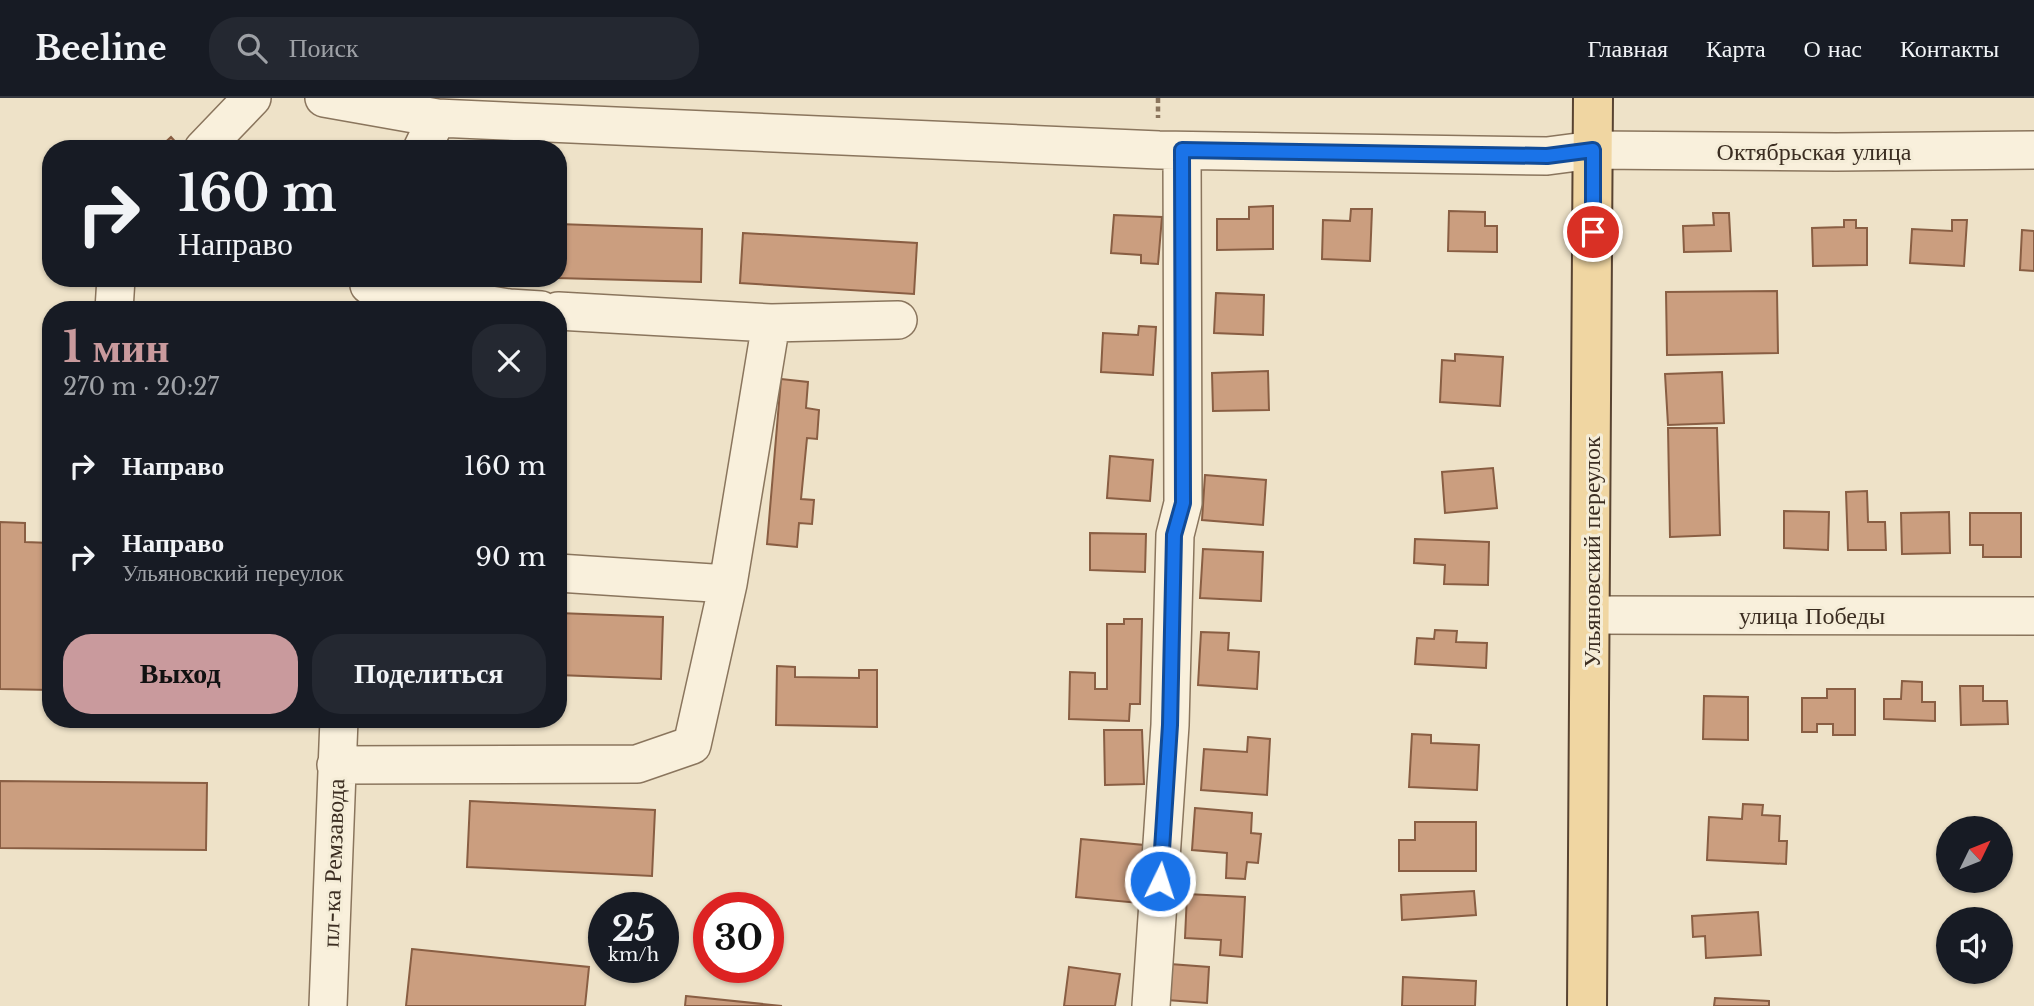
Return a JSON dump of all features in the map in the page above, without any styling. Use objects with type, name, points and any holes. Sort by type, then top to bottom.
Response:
[{"type":"main road","name":"Ульяновский переулок","points":[[1587,1006],[1593,98]]},
{"type":"street","points":[[212,140],[252,98]]},
{"type":"street","name":"Октябрьская улица","points":[[324,98],[430,133],[1547,156],[1593,150],[2034,150]]},
{"type":"street","points":[[1151,1006],[1170,725],[1174,535],[1183,503],[1182,150]]},
{"type":"street","points":[[369,291],[451,301]]},
{"type":"street","points":[[567,312],[771,323],[898,320]]},
{"type":"street","points":[[336,765],[638,764],[692,746],[729,584],[771,323]]},
{"type":"street","points":[[567,574],[729,584]]},
{"type":"street","name":"улица Победы","points":[[1590,615],[2034,616]]},
{"type":"street","name":"пл-ка Ремзавода","points":[[328,1006],[338,728]]},
{"type":"building","points":[[1273,206],[1273,249],[1217,250],[1217,219],[1249,219],[1249,207]]},
{"type":"building","points":[[1351,209],[1372,209],[1370,261],[1322,259],[1323,220],[1350,221]]},
{"type":"building","points":[[1449,211],[1485,212],[1485,226],[1497,226],[1497,252],[1448,251]]},
{"type":"building","points":[[1713,213],[1729,213],[1731,251],[1684,252],[1683,226],[1714,225]]},
{"type":"building","points":[[1114,215],[1162,217],[1158,264],[1141,263],[1141,255],[1111,253]]},
{"type":"building","points":[[1844,220],[1856,220],[1856,228],[1867,228],[1867,265],[1813,266],[1812,228],[1844,227]]},
{"type":"building","points":[[1952,220],[1967,220],[1964,266],[1910,263],[1912,229],[1952,231]]},
{"type":"building","points":[[567,224],[702,229],[701,282],[567,278]]},
{"type":"building","points":[[2022,230],[2034,231],[2034,271],[2020,270]]},
{"type":"building","points":[[743,233],[917,243],[914,294],[740,283]]},
{"type":"building","points":[[1777,291],[1778,353],[1667,355],[1666,292]]},
{"type":"building","points":[[1216,293],[1264,295],[1263,335],[1214,333]]},
{"type":"building","points":[[1139,326],[1156,327],[1153,375],[1101,372],[1103,333],[1138,335]]},
{"type":"building","points":[[1455,354],[1503,357],[1500,406],[1440,402],[1442,360],[1455,361]]},
{"type":"building","points":[[1268,371],[1269,410],[1213,411],[1212,373]]},
{"type":"building","points":[[1722,372],[1724,423],[1668,425],[1665,374]]},
{"type":"building","points":[[781,379],[808,382],[806,408],[819,410],[817,439],[807,438],[801,499],[814,500],[812,524],[799,523],[797,547],[767,544]]},
{"type":"building","points":[[1668,428],[1717,428],[1720,535],[1670,537]]},
{"type":"building","points":[[1110,456],[1153,460],[1150,501],[1107,498]]},
{"type":"building","points":[[1493,468],[1497,508],[1445,513],[1442,472]]},
{"type":"building","points":[[1205,475],[1266,480],[1263,525],[1202,520]]},
{"type":"building","points":[[1867,491],[1868,522],[1885,522],[1886,550],[1848,550],[1846,492]]},
{"type":"building","points":[[1784,511],[1829,512],[1828,550],[1784,548]]},
{"type":"building","points":[[1949,512],[1950,553],[1902,554],[1901,513]]},
{"type":"building","points":[[1970,513],[2021,513],[2021,557],[1983,557],[1983,545],[1970,545]]},
{"type":"building","points":[[0,522],[25,523],[25,542],[42,543],[42,690],[0,689]]},
{"type":"building","points":[[1090,533],[1146,534],[1145,572],[1090,570]]},
{"type":"building","points":[[1415,539],[1489,542],[1488,585],[1444,584],[1445,565],[1414,563]]},
{"type":"building","points":[[1203,549],[1263,552],[1261,601],[1200,598]]},
{"type":"building","points":[[567,613],[663,617],[661,679],[567,675]]},
{"type":"building","points":[[1124,619],[1142,619],[1140,704],[1130,704],[1129,721],[1069,719],[1070,672],[1095,673],[1095,689],[1107,689],[1107,624],[1124,624]]},
{"type":"building","points":[[1435,630],[1457,631],[1456,642],[1487,643],[1486,668],[1415,664],[1417,638],[1434,639]]},
{"type":"building","points":[[1201,632],[1229,633],[1228,650],[1259,652],[1257,689],[1198,685]]},
{"type":"building","points":[[777,666],[795,667],[795,677],[859,678],[859,670],[877,670],[877,727],[776,725]]},
{"type":"building","points":[[1902,681],[1922,682],[1922,702],[1935,702],[1935,721],[1884,719],[1884,699],[1901,699]]},
{"type":"building","points":[[1960,686],[1983,686],[1983,701],[2007,701],[2008,724],[1961,725]]},
{"type":"building","points":[[1827,689],[1855,689],[1855,735],[1833,735],[1833,724],[1817,724],[1817,732],[1802,732],[1802,698],[1827,698]]},
{"type":"building","points":[[1704,696],[1748,697],[1748,740],[1703,739]]},
{"type":"building","points":[[1104,730],[1142,730],[1144,784],[1105,785]]},
{"type":"building","points":[[1412,734],[1431,735],[1431,743],[1479,745],[1477,790],[1409,787]]},
{"type":"building","points":[[1248,737],[1270,739],[1267,795],[1201,790],[1204,749],[1247,752]]},
{"type":"building","points":[[0,781],[207,783],[206,850],[0,848]]},
{"type":"building","points":[[470,801],[655,810],[652,876],[467,867]]},
{"type":"building","points":[[1743,804],[1763,805],[1762,815],[1780,816],[1779,841],[1787,841],[1786,864],[1707,860],[1709,817],[1742,819]]},
{"type":"building","points":[[1195,808],[1252,813],[1251,833],[1261,834],[1258,863],[1247,862],[1245,879],[1226,878],[1227,853],[1192,850]]},
{"type":"building","points":[[1415,822],[1476,822],[1476,871],[1399,871],[1399,840],[1415,840]]},
{"type":"building","points":[[1081,839],[1144,845],[1139,903],[1076,897]]},
{"type":"building","points":[[1474,891],[1476,915],[1402,920],[1401,895]]},
{"type":"building","points":[[1187,894],[1245,897],[1242,957],[1220,955],[1221,940],[1185,938]]},
{"type":"building","points":[[1758,912],[1761,955],[1706,958],[1705,936],[1693,937],[1692,916]]},
{"type":"building","points":[[412,949],[588,967],[585,1006],[406,1006]]},
{"type":"building","points":[[1170,964],[1209,967],[1207,1003],[1167,1000]]},
{"type":"building","points":[[1069,967],[1120,974],[1115,1006],[1064,1006]]},
{"type":"building","points":[[1403,977],[1476,981],[1475,1006],[1402,1006]]},
{"type":"building","points":[[686,996],[782,1006],[685,1006]]},
{"type":"building","points":[[1715,998],[1769,1001],[1769,1006],[1714,1006]]},
{"type":"route","points":[[1160,881],[1170,725],[1174,535],[1183,503],[1182,150],[1547,156],[1593,150],[1593,232]]}]
